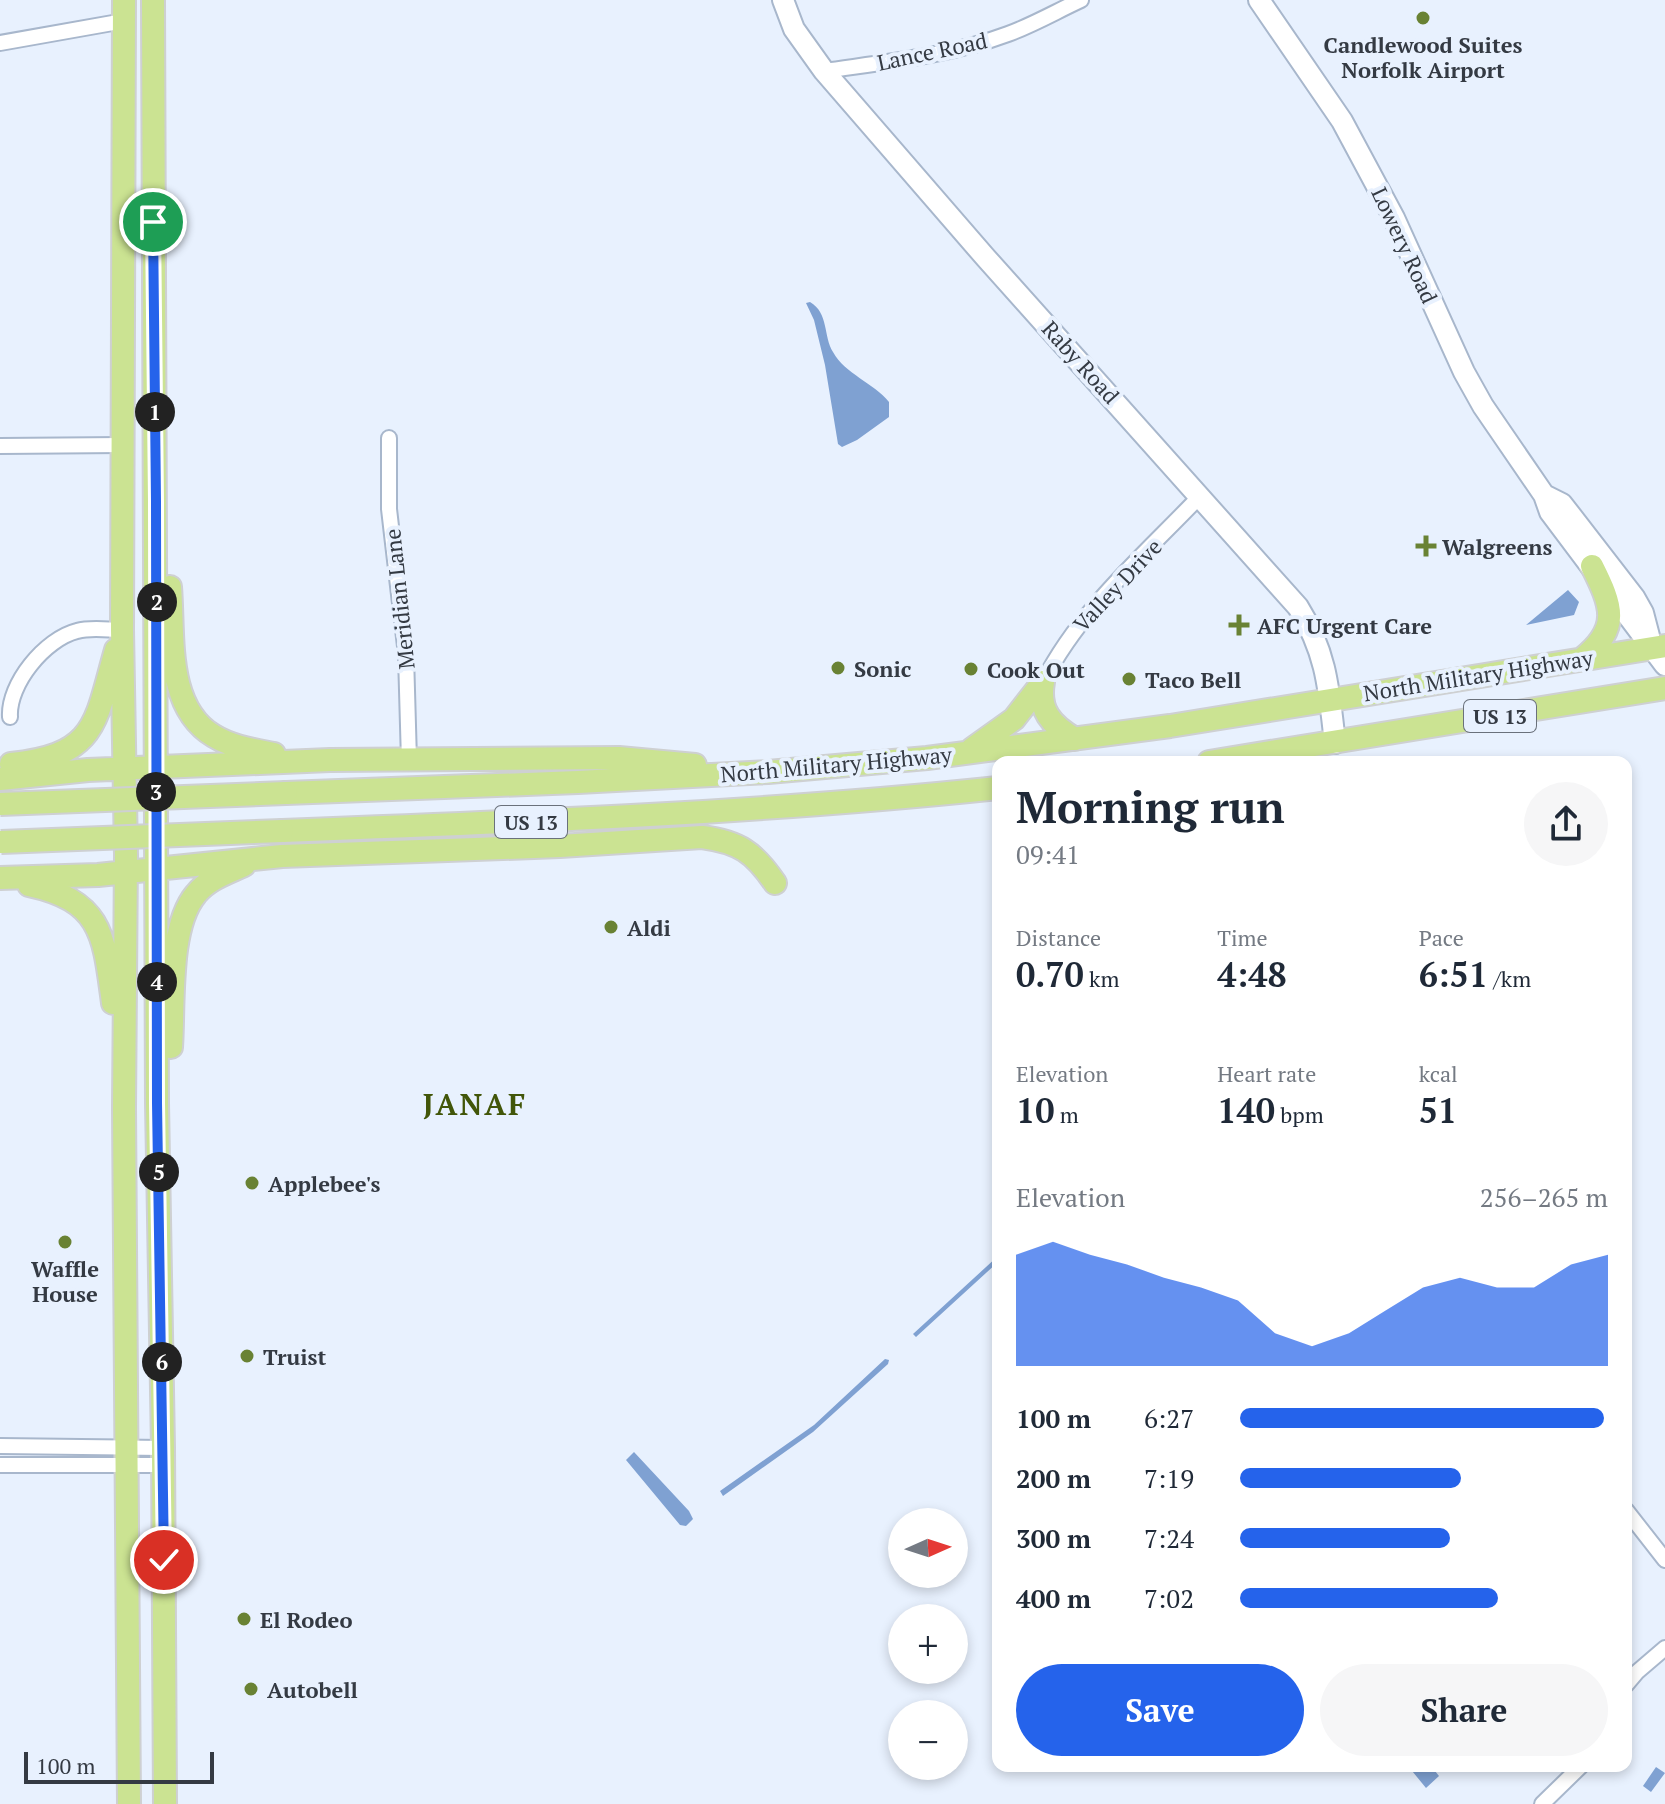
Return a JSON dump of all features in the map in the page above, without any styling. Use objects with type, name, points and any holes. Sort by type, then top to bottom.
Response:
[{"type":"main road","points":[[153,0],[165,1804]]},
{"type":"main road","points":[[124,10],[122,630],[129,1804]]},
{"type":"main road","points":[[156,501],[170,578],[176,670],[185,705],[194,719],[230,744],[302,761]]},
{"type":"main road","points":[[1581,659],[1595,649],[1610,626],[1611,615],[1604,590],[1592,566]]},
{"type":"main road","points":[[0,766],[55,756],[82,738],[100,713],[122,630]]},
{"type":"main road","name":"North Military Highway","points":[[0,804],[768,772],[1075,739],[1581,659],[1661,653]]},
{"type":"main road","points":[[1043,682],[1042,705],[1046,715],[1051,723],[1075,739]]},
{"type":"main road","points":[[967,753],[996,735],[1014,719],[1043,682]]},
{"type":"main road","name":"North Military Highway","points":[[1249,756],[1665,688]]},
{"type":"main road","points":[[0,779],[156,767],[302,761],[619,758],[768,772]]},
{"type":"main road","name":"North Military Highway","points":[[1,842],[669,816],[992,789]]},
{"type":"main road","points":[[0,879],[125,872],[282,856],[607,844],[689,837],[754,823],[781,808]]},
{"type":"main road","points":[[689,837],[719,839],[750,852],[775,883]]},
{"type":"main road","points":[[159,1179],[165,1145],[177,948],[184,915],[195,895],[219,876],[245,865],[282,856]]},
{"type":"main road","points":[[0,879],[52,890],[81,906],[92,918],[99,930],[108,967],[124,1084]]},
{"type":"street","name":"Raby Road","points":[[783,0],[794,29],[824,71],[986,258],[1298,607],[1312,628],[1325,661],[1335,743]]},
{"type":"street","name":"Lance Road","points":[[824,71],[943,53],[980,44],[1009,34],[1081,0]]},
{"type":"street","name":"Lowery Road","points":[[1259,0],[1342,121],[1394,218],[1464,372],[1483,406],[1544,495],[1550,512],[1661,653]]},
{"type":"street","points":[[0,43],[124,10]]},
{"type":"street","name":"Meridian Lane","points":[[389,438],[389,509],[406,655],[409,761]]},
{"type":"street","points":[[0,446],[123,445]]},
{"type":"street","name":"Lowery Road","points":[[1544,495],[1562,504],[1634,597],[1661,653]]},
{"type":"street","name":"Valley Drive","points":[[1043,682],[1086,615],[1200,496]]},
{"type":"street","points":[[10,717],[11,696],[18,681],[53,644],[77,631],[122,630]]},
{"type":"street","points":[[0,1446],[128,1456]]},
{"type":"street","points":[[0,1465],[163,1456]]},
{"type":"street","points":[[1632,1518],[1665,1560]]},
{"type":"street","points":[[1632,1678],[1665,1648]]},
{"type":"street","points":[[1542,1804],[1575,1772]]},
{"type":"water","points":[[810,302],[823,318],[830,346],[838,360],[889,402],[889,417],[842,447],[838,444],[814,320],[806,303]]},
{"type":"water","points":[[1568,590],[1579,602],[1574,615],[1526,625]]},
{"type":"water","points":[[992,1262],[992,1267],[916,1337],[913,1334]]},
{"type":"water","points":[[885,1359],[889,1360],[888,1364],[813,1432],[723,1496],[720,1491],[814,1425]]},
{"type":"water","points":[[634,1452],[689,1511],[693,1519],[686,1526],[680,1525],[626,1460]]},
{"type":"water","points":[[1656,1767],[1665,1773],[1651,1792],[1643,1786]]},
{"type":"water","points":[[1413,1772],[1436,1772],[1439,1776],[1426,1788]]},
{"type":"place","name":"Candlewood Suites Norfolk Airport","points":[[1423,18]]},
{"type":"place","name":"Walgreens","points":[[1426,546]]},
{"type":"place","name":"AFC Urgent Care","points":[[1239,625]]},
{"type":"place","name":"Sonic","points":[[838,668]]},
{"type":"place","name":"Cook Out","points":[[971,669]]},
{"type":"place","name":"Taco Bell","points":[[1129,679]]},
{"type":"place","name":"Aldi","points":[[611,927]]},
{"type":"place","name":"Applebee's","points":[[252,1183]]},
{"type":"place","name":"Waffle House","points":[[65,1242]]},
{"type":"place","name":"Truist","points":[[247,1356]]},
{"type":"place","name":"El Rodeo","points":[[244,1619]]},
{"type":"place","name":"Autobell","points":[[251,1689]]},
{"type":"district","name":"JANAF","points":[[475,1104]]},
{"type":"route","points":[[153,222],[157,1103],[164,1560]]}]
